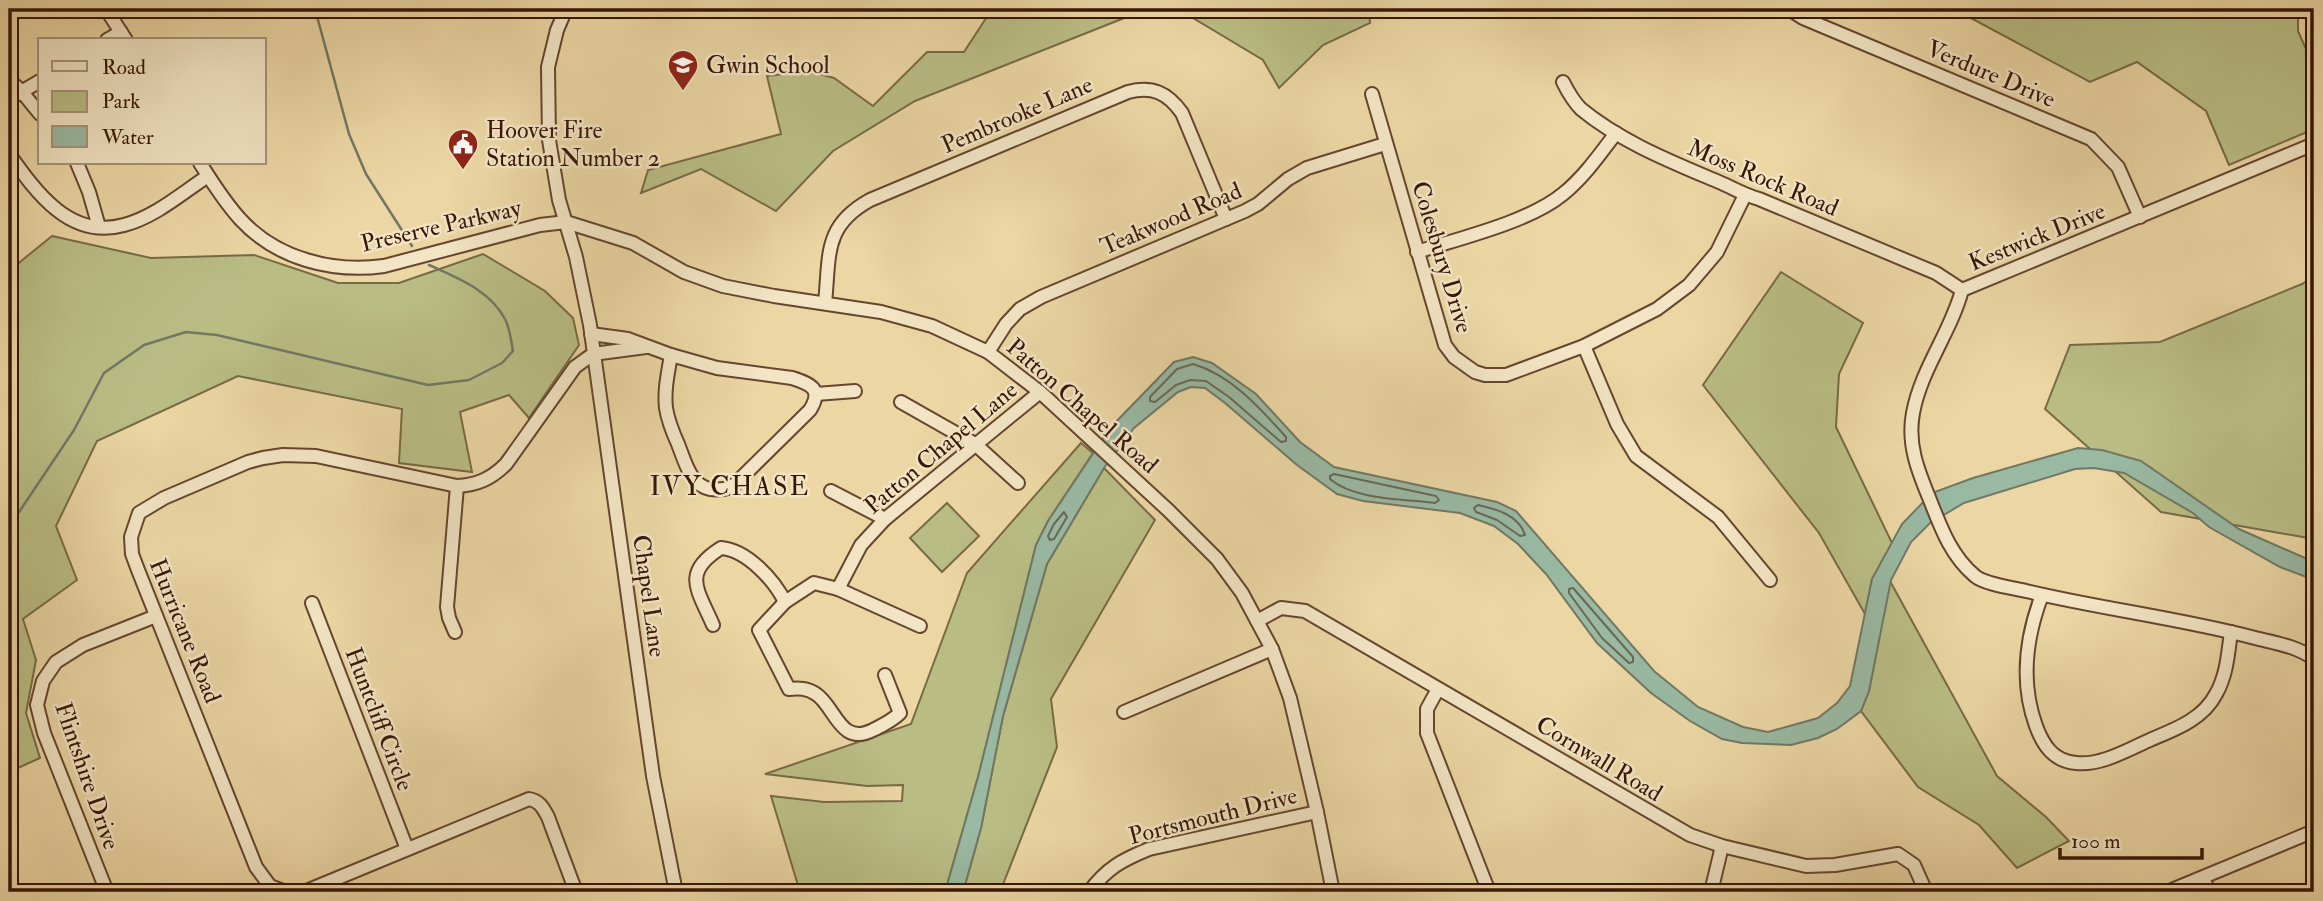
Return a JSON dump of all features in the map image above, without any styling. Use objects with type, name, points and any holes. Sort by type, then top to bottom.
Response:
[{"type":"street","points":[[106,9],[123,36]]},
{"type":"street","points":[[566,9],[557,30],[548,66],[547,106],[549,139],[559,200],[566,222]]},
{"type":"street","name":"Verdure Drive","points":[[1789,9],[1803,18],[2091,139],[2118,167],[2140,217]]},
{"type":"street","points":[[9,80],[38,112]]},
{"type":"street","points":[[9,99],[38,82]]},
{"type":"street","name":"Moss Rock Road","points":[[1563,82],[1580,107],[1616,133],[1673,163],[1936,272],[1962,290]]},
{"type":"street","name":"Pembrooke Lane","points":[[825,303],[834,234],[852,210],[870,200],[1128,92],[1141,89],[1161,92],[1175,103],[1182,113],[1226,219]]},
{"type":"street","name":"Colesbury Drive","points":[[1372,94],[1446,345],[1463,366],[1485,375],[1506,375],[1584,345],[1657,309],[1689,285],[1717,252],[1745,195]]},
{"type":"street","points":[[1417,252],[1530,214],[1551,203],[1582,176],[1616,133]]},
{"type":"street","name":"Teakwood Road","points":[[988,352],[1006,324],[1020,309],[1258,204],[1288,179],[1307,168],[1385,144]]},
{"type":"street","name":"Kestwick Drive","points":[[2314,144],[1962,290],[1956,312],[1924,377],[1913,411],[1910,442],[1942,531],[1959,559],[1978,579],[2042,595],[2231,632],[2304,651],[2314,659]]},
{"type":"street","points":[[9,154],[30,185],[56,211],[77,223],[99,227],[124,225],[153,212],[208,176]]},
{"type":"street","points":[[77,164],[99,227]]},
{"type":"street","name":"Preserve Parkway","points":[[201,164],[229,206],[260,236],[293,255],[337,267],[384,266],[540,225],[566,222]]},
{"type":"street","name":"Patton Chapel Road","points":[[566,222],[632,243],[703,280],[774,296],[881,312],[953,334],[988,352],[1040,392],[1217,559],[1242,593],[1272,649],[1290,698],[1333,892]]},
{"type":"street","name":"Chapel Lane","points":[[566,222],[576,257],[591,334],[653,776],[676,892]]},
{"type":"street","points":[[591,334],[628,339],[717,368],[792,378],[812,387],[816,401],[743,479],[723,490],[705,488],[698,485],[688,471],[666,411],[666,380],[671,355]]},
{"type":"street","points":[[1584,345],[1617,425],[1636,456],[1718,517],[1770,580]]},
{"type":"street","points":[[593,354],[646,347]]},
{"type":"street","name":"Hurricane Road","points":[[286,892],[270,886],[256,867],[132,554],[131,537],[139,513],[164,498],[248,462],[283,455],[316,456],[457,486],[488,480],[506,464],[575,368],[593,354]]},
{"type":"street","points":[[816,394],[855,391]]},
{"type":"street","name":"Patton Chapel Lane","points":[[838,589],[861,545],[885,519],[1040,392]]},
{"type":"street","points":[[901,402],[975,444],[1018,483]]},
{"type":"street","points":[[455,632],[447,607],[457,486]]},
{"type":"street","points":[[831,491],[885,519]]},
{"type":"street","points":[[713,625],[698,589],[695,574],[697,568],[721,548],[728,548],[765,573],[778,587],[785,602]]},
{"type":"street","points":[[885,675],[900,713],[868,733],[852,733],[841,727],[817,694],[803,688],[789,689],[759,630],[785,602],[814,583],[838,589],[920,626]]},
{"type":"street","points":[[2042,595],[2036,609],[2028,652],[2025,679],[2027,697],[2042,742],[2055,757],[2073,763],[2083,764],[2116,755],[2188,723],[2216,696],[2223,679],[2231,632]]},
{"type":"street","name":"Huntcliff Circle","points":[[312,603],[407,849]]},
{"type":"street","name":"Cornwall Road","points":[[1257,621],[1281,608],[1305,611],[1690,835],[1722,846],[1806,866],[1835,865],[1898,854],[1914,865],[1926,892]]},
{"type":"street","name":"Flintshire Drive","points":[[107,892],[44,733],[37,705],[43,681],[56,662],[83,645],[156,615]]},
{"type":"street","points":[[1124,712],[1272,649]]},
{"type":"street","points":[[1438,689],[1427,709],[1427,733],[1489,892]]},
{"type":"street","points":[[304,892],[518,803],[536,800],[548,817],[576,892]]},
{"type":"street","name":"Portsmouth Drive","points":[[1089,892],[1100,877],[1122,860],[1149,849],[1317,812]]},
{"type":"street","points":[[2167,892],[2314,831]]},
{"type":"street","points":[[1711,892],[1722,846]]},
{"type":"street","points":[[2203,878],[2209,892]]},
{"type":"green space","points":[[992,9],[1147,9],[915,101],[833,151],[776,211],[701,169],[641,193],[648,170],[781,134],[767,76],[809,71],[834,78],[873,106],[927,52],[964,52]]},
{"type":"green space","points":[[1178,9],[1369,9],[1370,23],[1323,45],[1279,88],[1263,60]]},
{"type":"green space","points":[[1954,9],[2298,9],[2298,31],[2314,67],[2314,129],[2229,165],[2206,111],[2137,62],[2090,82]]},
{"type":"green space","points":[[52,236],[151,258],[254,255],[338,283],[399,283],[483,254],[545,291],[573,318],[579,345],[529,418],[509,395],[460,412],[472,472],[399,463],[402,409],[238,376],[97,441],[56,526],[77,580],[23,619],[36,660],[26,713],[40,758],[9,772],[9,299],[15,266]]},
{"type":"green space","points":[[1781,272],[1863,323],[1839,374],[1836,427],[1892,543],[1872,579],[1865,614],[1819,533],[1703,385]]},
{"type":"green space","points":[[2314,276],[2314,539],[2161,512],[2045,409],[2070,345],[2160,342],[2302,284]]},
{"type":"green space","points":[[1081,443],[1093,453],[1048,521],[1036,545],[978,777],[945,892],[800,892],[771,796],[824,802],[902,801],[903,785],[867,786],[765,774],[911,724],[967,573]]},
{"type":"green space","points":[[1104,468],[1155,520],[1051,699],[1057,747],[1000,892],[963,892],[981,828],[1003,716],[1047,564]]},
{"type":"green space","points":[[947,503],[979,536],[942,572],[910,538]]},
{"type":"green space","points":[[1890,581],[1997,776],[2046,817],[2069,841],[2017,868],[1979,825],[1918,787],[1861,711],[1869,691]]},
{"type":"water","points":[[1193,357],[1212,363],[1256,394],[1300,442],[1334,467],[1497,502],[1516,511],[1654,671],[1698,707],[1743,727],[1768,732],[1818,718],[1837,703],[1850,686],[1872,579],[1902,524],[1932,493],[1973,478],[2078,448],[2102,450],[2141,461],[2239,529],[2314,562],[2314,580],[2280,567],[2209,527],[2193,513],[2124,473],[2094,468],[2075,469],[1964,503],[1930,523],[1911,542],[1891,580],[1869,691],[1861,711],[1837,729],[1818,738],[1791,745],[1742,743],[1722,739],[1690,721],[1651,693],[1597,643],[1546,574],[1518,544],[1494,526],[1460,513],[1363,501],[1337,494],[1297,465],[1205,388],[1191,387],[1178,392],[1134,428],[1104,468],[1047,564],[1003,716],[981,828],[963,892],[945,892],[978,777],[1036,545],[1048,521],[1110,428],[1174,362]]},
{"type":"waterway","points":[[315,9],[349,134],[366,174],[412,246]]},
{"type":"waterway","points":[[9,527],[74,430],[104,373],[144,345],[186,332],[217,335],[428,385],[469,380],[502,363],[513,351],[508,326],[499,309],[472,286],[429,265]]},
{"type":"place","name":"Gwin School","points":[[683,92]]},
{"type":"place","name":"Hoover Fire Station Number 2","points":[[463,171]]},
{"type":"district","name":"IVY CHASE","points":[[730,487]]}]
